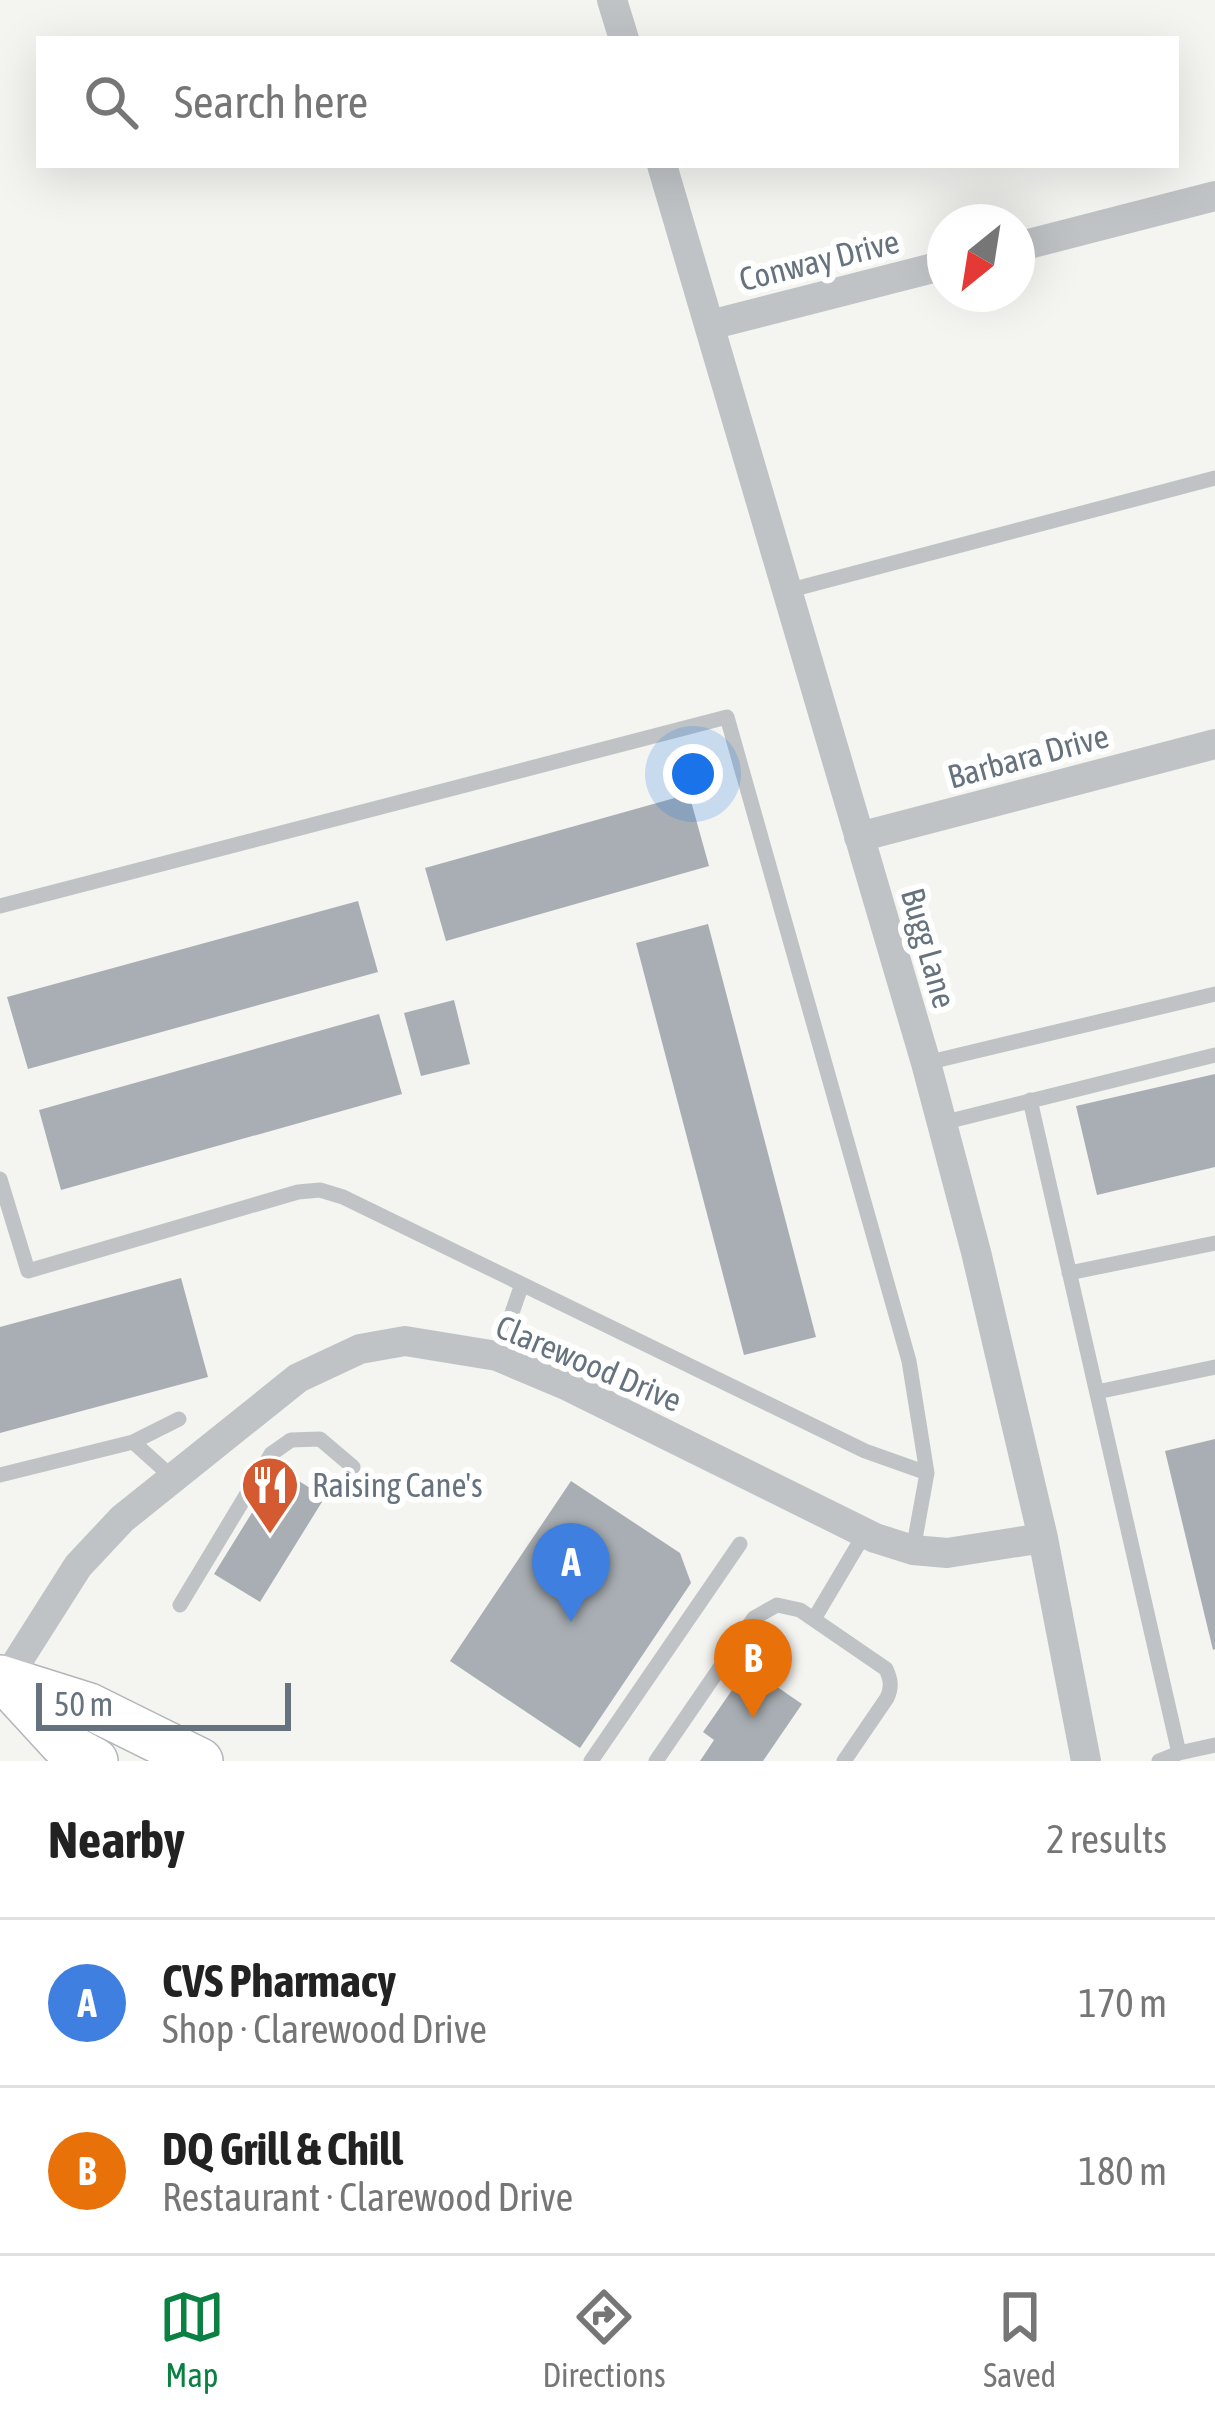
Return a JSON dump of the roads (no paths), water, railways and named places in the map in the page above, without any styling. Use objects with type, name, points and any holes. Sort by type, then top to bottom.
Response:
[{"type":"main road","points":[[2,1682],[62,1743],[95,1761]]},
{"type":"main road","points":[[2,1682],[88,1706],[200,1761]]},
{"type":"street","points":[[612,0],[623,36]]},
{"type":"street","name":"Bugg Lane","points":[[663,168],[942,1123],[1043,1538],[1086,1761]]},
{"type":"street","points":[[1035,242],[1215,196]]},
{"type":"street","name":"Conway Drive","points":[[710,325],[927,270]]},
{"type":"street","name":"Barbara Drive","points":[[860,837],[1215,744]]},
{"type":"street","name":"Clarewood Drive","points":[[2,1682],[78,1566],[122,1519],[298,1378],[360,1349],[406,1341],[497,1356],[568,1386],[865,1533],[913,1550],[947,1553],[1043,1538]]},
{"type":"lane","points":[[788,591],[1215,478]]},
{"type":"lane","points":[[0,906],[727,717],[909,1361],[927,1473],[913,1550]]},
{"type":"lane","points":[[926,1064],[1215,994]]},
{"type":"lane","points":[[942,1123],[1215,1055]]},
{"type":"lane","points":[[1030,1100],[1179,1753]]},
{"type":"lane","points":[[0,1179],[28,1271],[298,1192],[320,1190],[343,1197],[865,1451],[927,1473]]},
{"type":"lane","points":[[1070,1273],[1215,1243]]},
{"type":"lane","points":[[497,1356],[522,1284]]},
{"type":"lane","points":[[1097,1392],[1215,1367]]},
{"type":"lane","points":[[0,1475],[133,1442],[179,1419]]},
{"type":"lane","points":[[180,1605],[271,1454],[291,1440],[320,1439],[353,1467]]},
{"type":"lane","points":[[133,1442],[172,1477]]},
{"type":"lane","points":[[814,1619],[865,1533]]},
{"type":"lane","points":[[591,1761],[740,1544]]},
{"type":"lane","points":[[656,1761],[754,1618],[788,1606],[886,1669],[891,1679],[887,1698],[844,1761]]},
{"type":"lane","points":[[1159,1761],[1215,1745]]},
{"type":"place","name":"Raising Cane's","points":[[270,1536]]},
{"type":"place","name":"CVS Pharmacy","points":[[571,1622]]},
{"type":"place","name":"DQ Grill & Chill","points":[[753,1718]]}]
